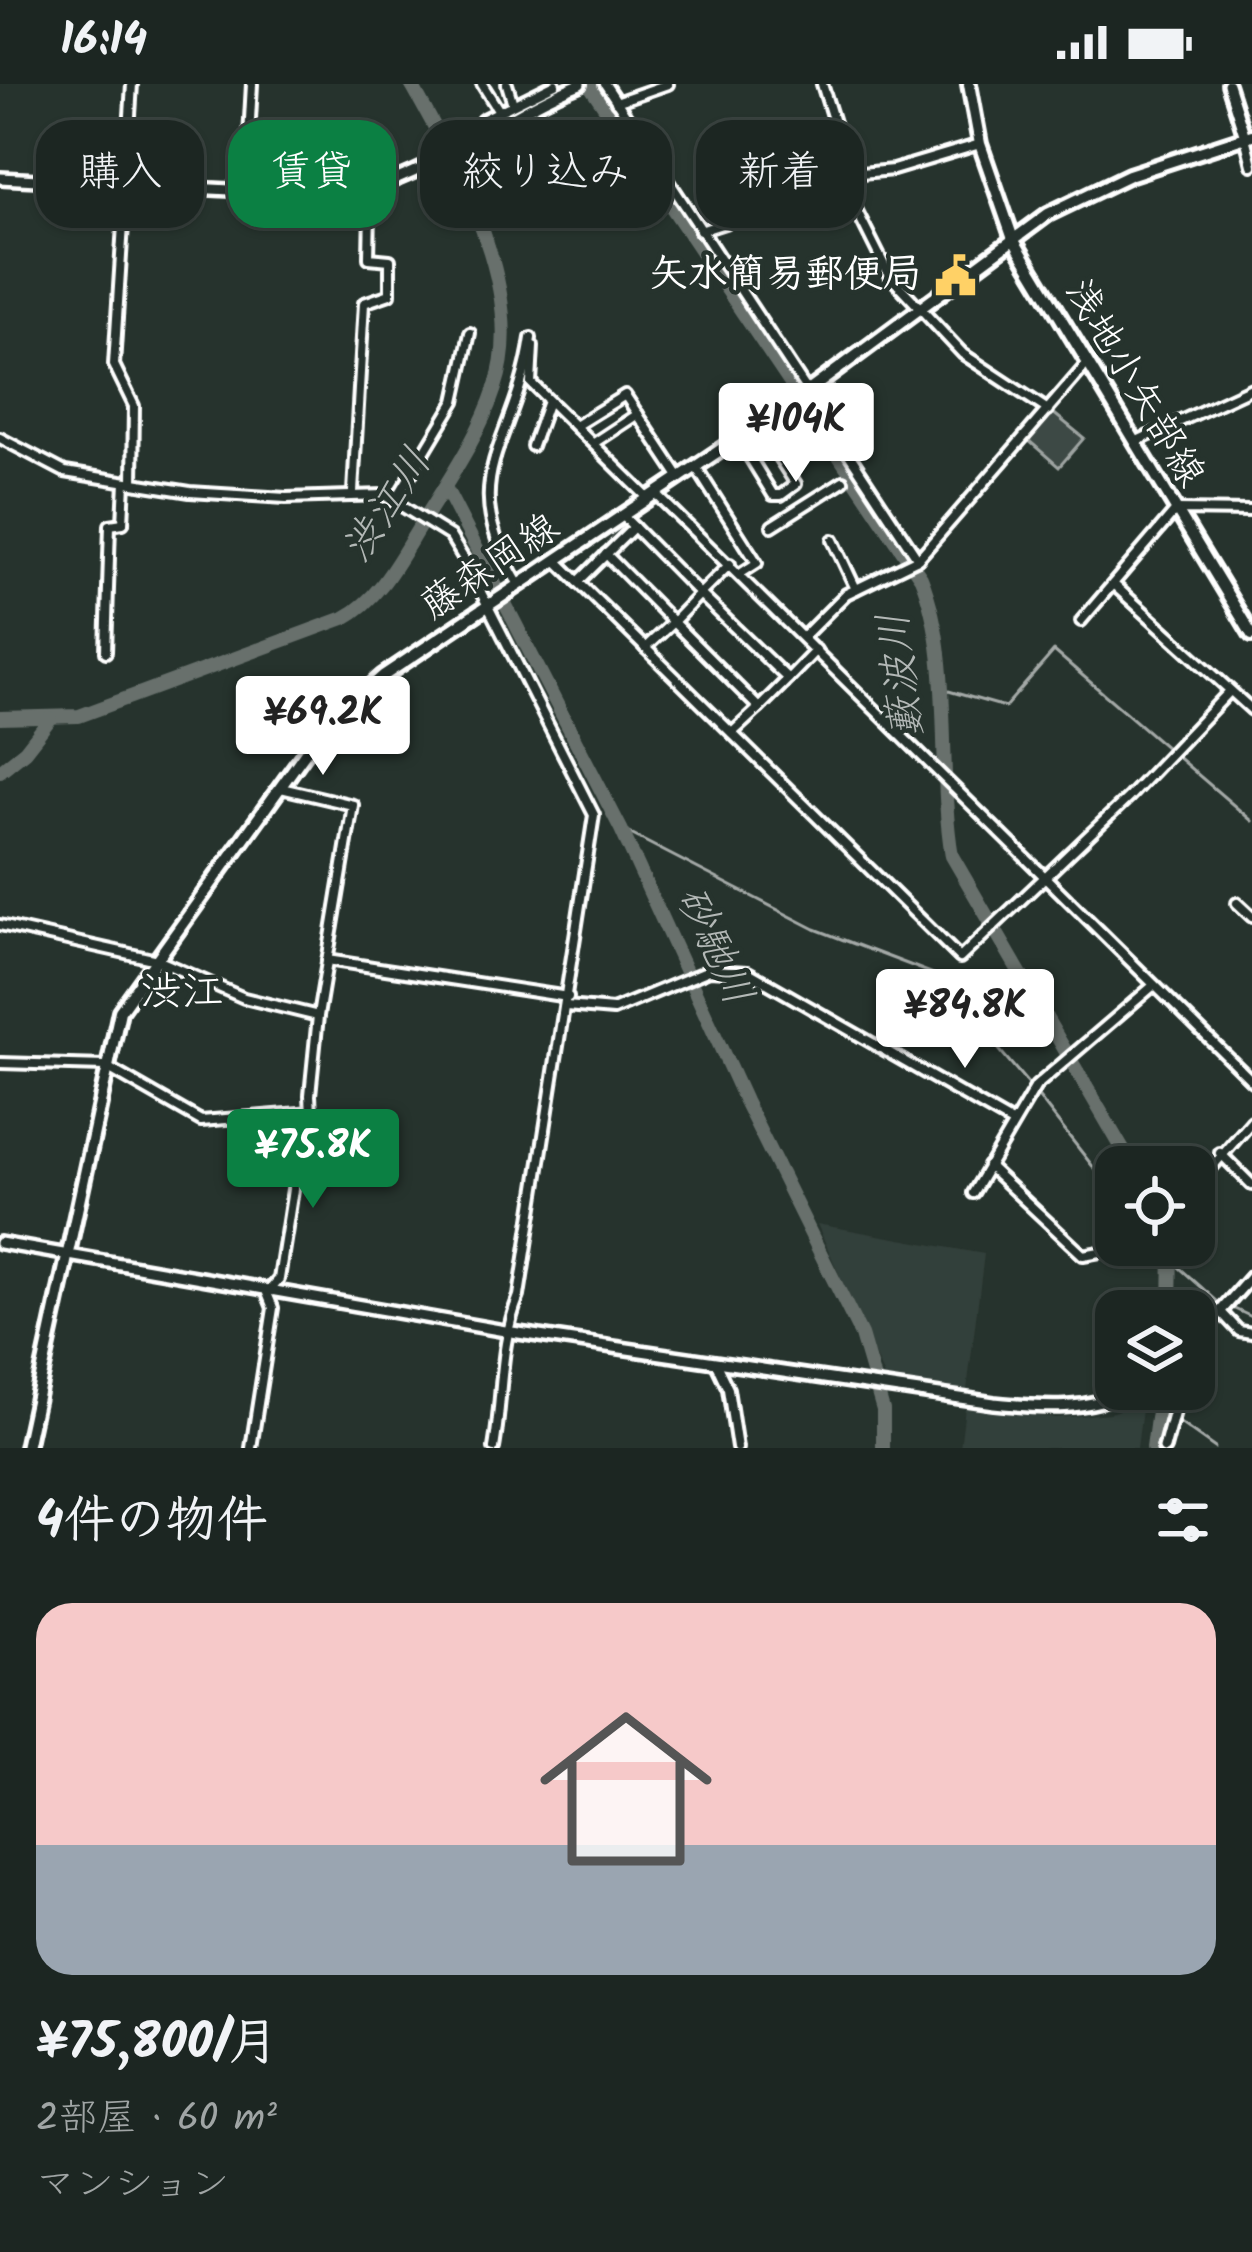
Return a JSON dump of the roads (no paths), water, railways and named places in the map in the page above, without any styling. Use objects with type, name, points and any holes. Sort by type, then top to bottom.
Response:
[{"type":"main road","name":"浅地小矢部線","points":[[969,84],[980,144],[1013,239],[1252,635]]},
{"type":"main road","name":"藤森岡線","points":[[26,1448],[120,1011],[343,709],[807,392],[1013,239],[1098,188],[1248,136]]},
{"type":"street","points":[[130,120],[132,84]]},
{"type":"street","points":[[250,120],[252,84]]},
{"type":"street","points":[[482,84],[499,111]]},
{"type":"street","points":[[506,84],[513,104]]},
{"type":"street","points":[[482,120],[530,89],[555,84]]},
{"type":"street","points":[[396,176],[526,106],[579,84]]},
{"type":"street","points":[[604,84],[918,560]]},
{"type":"street","points":[[616,102],[668,84]]},
{"type":"street","points":[[821,84],[832,120]]},
{"type":"street","points":[[1228,84],[1248,136],[1252,165]]},
{"type":"street","points":[[864,175],[980,144]]},
{"type":"street","points":[[0,178],[36,180]]},
{"type":"street","points":[[864,226],[889,275],[963,354],[1048,410]]},
{"type":"street","points":[[106,652],[110,525],[123,523],[134,406],[114,365],[123,228]]},
{"type":"street","points":[[352,493],[364,303],[390,294],[390,260],[369,258],[370,228]]},
{"type":"street","points":[[700,231],[708,228]]},
{"type":"street","points":[[395,501],[455,400],[470,333]]},
{"type":"street","points":[[519,585],[491,535],[487,486],[520,397],[531,338],[536,360],[531,382],[548,400],[730,564],[1252,1081]]},
{"type":"street","points":[[803,637],[835,602],[918,560],[1086,365]]},
{"type":"street","points":[[1134,443],[1252,388]]},
{"type":"street","points":[[575,426],[625,395],[680,478]]},
{"type":"street","points":[[532,446],[548,400]]},
{"type":"street","points":[[593,443],[638,414]]},
{"type":"street","points":[[738,438],[773,495],[781,496],[796,484],[758,425]]},
{"type":"street","points":[[0,439],[65,472],[286,498],[352,493],[395,501],[450,536],[594,815],[519,1296],[505,1331],[505,1386],[494,1448]]},
{"type":"street","points":[[696,467],[758,562],[740,574]]},
{"type":"street","points":[[772,526],[843,481]]},
{"type":"street","points":[[1081,621],[1176,511],[1252,511]]},
{"type":"street","points":[[623,516],[788,680]]},
{"type":"street","points":[[578,582],[634,527]]},
{"type":"street","points":[[833,540],[856,590]]},
{"type":"street","points":[[606,554],[759,709]]},
{"type":"street","points":[[556,560],[960,958],[1230,691]]},
{"type":"street","points":[[645,648],[730,564]]},
{"type":"street","points":[[1113,584],[1252,710]]},
{"type":"street","points":[[732,733],[816,650]]},
{"type":"street","points":[[267,1293],[280,1279],[295,1183],[312,1132],[318,1016],[353,805],[281,788]]},
{"type":"street","points":[[1237,903],[1252,917]]},
{"type":"street","points":[[0,925],[157,960],[244,998],[318,1016]]},
{"type":"street","points":[[327,960],[613,1010],[709,970],[748,972],[1012,1123]]},
{"type":"street","points":[[974,1193],[1036,1087],[1154,985]]},
{"type":"street","points":[[0,1063],[105,1066],[202,1120],[312,1112]]},
{"type":"street","points":[[1215,1160],[1252,1121]]},
{"type":"street","points":[[1220,1153],[1252,1185]]},
{"type":"street","points":[[988,1166],[1083,1255],[1095,1253]]},
{"type":"street","points":[[0,1243],[267,1293],[844,1383],[1053,1409],[1095,1405]]},
{"type":"street","points":[[1215,1318],[1252,1276]]},
{"type":"street","points":[[251,1448],[273,1308],[267,1293]]},
{"type":"street","points":[[1221,1312],[1239,1331],[1252,1333]]},
{"type":"street","points":[[716,1364],[728,1389],[737,1448]]},
{"type":"street","points":[[1164,1448],[1174,1410]]},
{"type":"waterway","name":"渋江川","points":[[0,718],[79,716],[344,618],[369,599],[399,560],[481,422],[503,351],[503,311],[483,230],[411,84]]},
{"type":"waterway","name":"藪波川","points":[[589,84],[921,578],[938,643],[952,856],[1121,1146]]},
{"type":"waterway","name":"砂馳川","points":[[445,487],[621,829],[745,1101],[861,1335],[883,1410],[883,1448]]},
{"type":"waterway","points":[[938,688],[1005,707],[1054,651],[1252,821]]},
{"type":"waterway","points":[[0,771],[25,751],[50,719]]},
{"type":"waterway","points":[[621,829],[815,929],[936,975],[1030,1086]]},
{"type":"waterway","points":[[1036,1094],[1095,1169]]},
{"type":"waterway","name":"藪波川","points":[[1170,1290],[1171,1266]]},
{"type":"waterway","points":[[1178,1266],[1217,1301],[1252,1317]]},
{"type":"waterway","name":"藪波川","points":[[1153,1448],[1158,1410]]},
{"type":"waterway","points":[[1165,1410],[1169,1417]]},
{"type":"waterway","points":[[1177,1421],[1215,1448]]},
{"type":"place","name":"矢水簡易郵便局","points":[[956,276]]},
{"type":"district","name":"渋江","points":[[182,993]]}]
